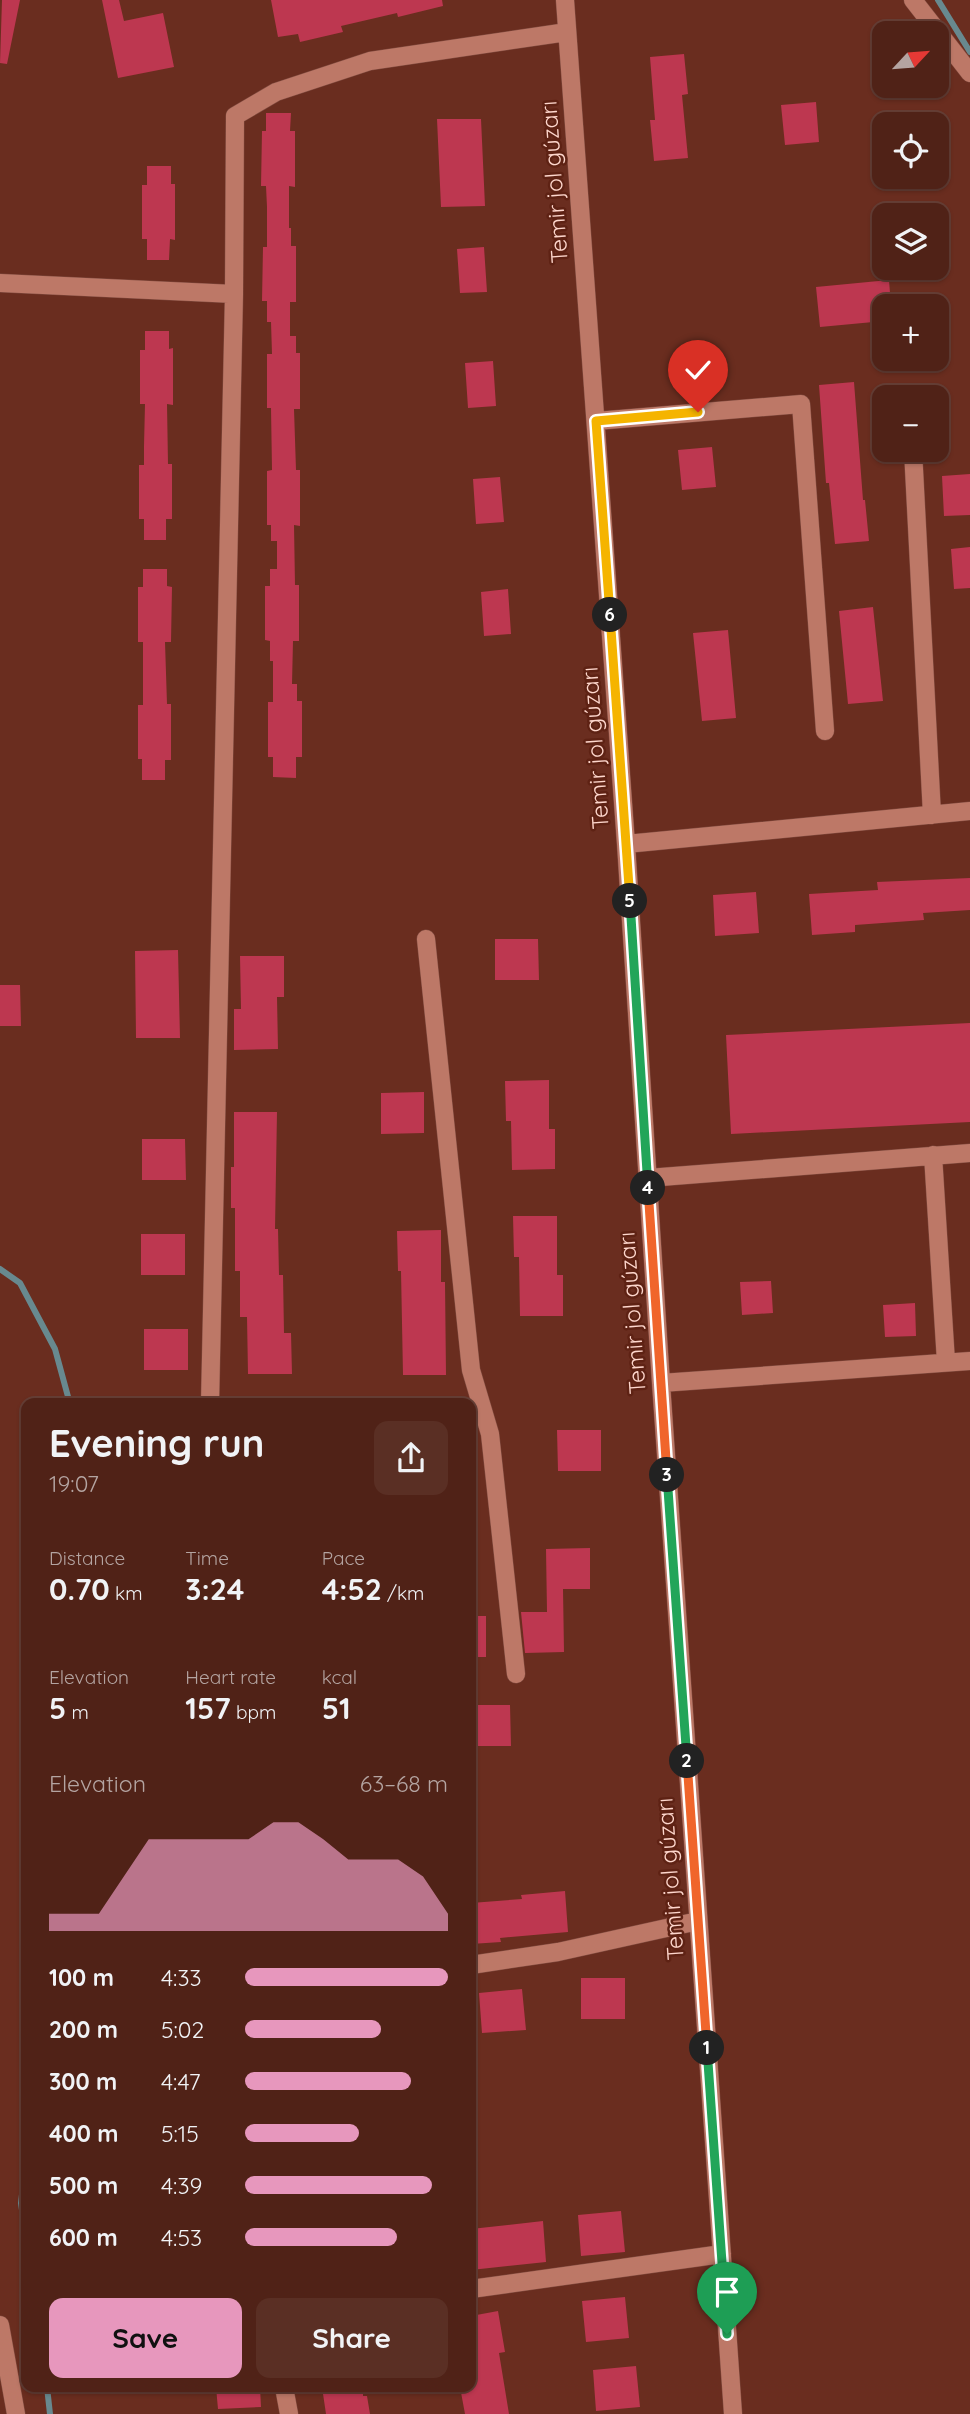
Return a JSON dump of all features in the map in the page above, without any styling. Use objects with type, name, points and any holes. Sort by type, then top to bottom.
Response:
[{"type":"street","name":"Temir jol gúzarı","points":[[565,0],[626,844],[733,2414]]},
{"type":"street","points":[[913,0],[970,73]]},
{"type":"street","points":[[210,1398],[233,293],[234,116],[276,92],[370,61],[567,32]]},
{"type":"street","points":[[0,283],[233,293]]},
{"type":"street","points":[[596,421],[801,404],[825,731]]},
{"type":"street","points":[[914,462],[932,815]]},
{"type":"street","points":[[626,844],[970,811]]},
{"type":"street","points":[[426,939],[471,1370],[490,1434],[516,1674]]},
{"type":"street","points":[[648,1178],[970,1153]]},
{"type":"street","points":[[933,1156],[946,1362]]},
{"type":"street","points":[[661,1383],[970,1361]]},
{"type":"street","points":[[476,1964],[558,1951],[698,1920]]},
{"type":"street","points":[[476,2288],[722,2255]]},
{"type":"street","points":[[0,2325],[16,2414]]},
{"type":"street","points":[[285,2392],[289,2414]]},
{"type":"building","points":[[2,0],[20,0],[7,64],[0,63]]},
{"type":"building","points":[[102,0],[119,0],[124,21],[163,13],[174,67],[118,78]]},
{"type":"building","points":[[271,0],[442,0],[443,6],[398,17],[397,13],[341,26],[343,32],[300,42],[298,34],[278,37]]},
{"type":"building","points":[[684,54],[688,94],[682,95],[688,158],[654,161],[650,120],[655,120],[650,57]]},
{"type":"building","points":[[816,102],[819,142],[785,145],[781,105]]},
{"type":"building","points":[[266,113],[291,113],[290,131],[295,131],[295,187],[289,186],[289,228],[291,246],[296,246],[296,302],[290,302],[290,336],[296,336],[296,353],[300,353],[300,409],[294,409],[296,470],[300,470],[300,526],[294,525],[295,585],[299,585],[299,641],[293,641],[292,684],[297,684],[297,701],[302,701],[302,757],[296,757],[296,778],[273,777],[273,757],[268,757],[268,702],[273,702],[273,661],[270,661],[270,641],[265,640],[265,586],[270,586],[270,569],[277,569],[277,541],[271,541],[271,525],[267,525],[267,471],[272,470],[271,408],[267,408],[267,354],[272,354],[271,322],[267,322],[267,301],[262,301],[263,247],[267,247],[266,186],[261,186],[262,131],[266,131]]},
{"type":"building","points":[[437,119],[481,119],[485,206],[441,207]]},
{"type":"building","points":[[147,166],[171,166],[171,184],[175,184],[175,240],[170,239],[169,260],[147,260],[147,239],[142,239],[142,185],[147,185]]},
{"type":"building","points":[[484,247],[487,292],[460,293],[457,249]]},
{"type":"building","points":[[889,280],[890,294],[872,294],[872,322],[820,327],[816,287]]},
{"type":"building","points":[[145,331],[169,331],[169,349],[173,348],[173,405],[167,404],[168,464],[172,464],[172,519],[166,519],[166,540],[144,540],[144,519],[139,519],[139,465],[144,465],[145,404],[140,404],[140,350],[145,350]]},
{"type":"building","points":[[493,361],[496,406],[468,408],[465,363]]},
{"type":"building","points":[[854,382],[863,500],[869,541],[835,544],[829,483],[826,483],[819,385]]},
{"type":"building","points":[[712,447],[716,487],[682,490],[678,450]]},
{"type":"building","points":[[970,474],[970,515],[944,516],[942,476]]},
{"type":"building","points":[[500,477],[504,522],[476,524],[473,479]]},
{"type":"building","points":[[970,547],[970,588],[954,589],[951,549]]},
{"type":"building","points":[[143,569],[167,569],[167,586],[172,587],[171,642],[165,642],[167,704],[171,704],[171,760],[165,760],[165,780],[142,780],[142,759],[138,759],[138,705],[143,705],[143,642],[138,642],[138,587],[143,587]]},
{"type":"building","points":[[508,589],[511,634],[484,636],[481,592]]},
{"type":"building","points":[[873,607],[883,701],[848,704],[839,611]]},
{"type":"building","points":[[728,630],[736,718],[702,721],[693,633]]},
{"type":"building","points":[[970,878],[970,910],[923,913],[924,920],[855,925],[855,932],[812,935],[809,894],[878,890],[877,882]]},
{"type":"building","points":[[756,892],[759,933],[715,936],[713,895]]},
{"type":"building","points":[[495,939],[538,939],[539,980],[495,980]]},
{"type":"building","points":[[178,950],[180,1038],[136,1038],[135,951]]},
{"type":"building","points":[[240,956],[284,956],[284,997],[277,997],[278,1049],[234,1050],[234,1009],[241,1009]]},
{"type":"building","points":[[0,985],[20,985],[21,1026],[0,1026]]},
{"type":"building","points":[[970,1023],[970,1122],[731,1134],[726,1035]]},
{"type":"building","points":[[549,1080],[549,1129],[555,1129],[555,1169],[512,1170],[511,1121],[506,1121],[505,1081]]},
{"type":"building","points":[[424,1092],[424,1133],[381,1134],[381,1093]]},
{"type":"building","points":[[234,1112],[277,1112],[275,1229],[278,1229],[279,1275],[283,1275],[284,1333],[291,1333],[292,1374],[248,1374],[247,1317],[240,1317],[240,1271],[235,1271],[235,1208],[231,1208]]},
{"type":"building","points":[[142,1139],[185,1139],[186,1180],[142,1180]]},
{"type":"building","points":[[513,1216],[557,1216],[557,1275],[563,1275],[563,1316],[520,1316],[519,1257],[514,1257]]},
{"type":"building","points":[[441,1230],[441,1282],[445,1282],[446,1375],[403,1375],[401,1271],[398,1271],[397,1231]]},
{"type":"building","points":[[141,1234],[185,1234],[185,1275],[141,1275]]},
{"type":"building","points":[[771,1281],[773,1313],[742,1315],[740,1282]]},
{"type":"building","points":[[915,1303],[916,1336],[885,1337],[883,1305]]},
{"type":"building","points":[[144,1329],[188,1329],[188,1370],[144,1370]]},
{"type":"building","points":[[557,1430],[601,1430],[601,1471],[558,1471]]},
{"type":"building","points":[[590,1548],[590,1589],[563,1589],[564,1652],[525,1653],[521,1612],[547,1612],[546,1549]]},
{"type":"building","points":[[476,1616],[486,1616],[486,1657],[476,1657]]},
{"type":"building","points":[[476,1705],[510,1705],[511,1746],[476,1746]]},
{"type":"building","points":[[565,1891],[568,1932],[500,1938],[501,1942],[476,1944],[476,1903],[522,1899],[521,1895]]},
{"type":"building","points":[[581,1978],[625,1978],[625,2019],[581,2019]]},
{"type":"building","points":[[522,1989],[526,2030],[482,2033],[479,1993]]},
{"type":"building","points":[[621,2211],[625,2252],[581,2256],[578,2215]]},
{"type":"building","points":[[543,2221],[546,2262],[476,2269],[476,2228]]},
{"type":"building","points":[[625,2297],[629,2338],[586,2342],[582,2301]]},
{"type":"building","points":[[498,2311],[505,2352],[499,2353],[509,2414],[465,2414],[461,2392],[476,2392],[476,2315]]},
{"type":"building","points":[[636,2366],[640,2407],[596,2411],[593,2370]]},
{"type":"building","points":[[216,2392],[260,2392],[261,2407],[218,2409]]},
{"type":"building","points":[[323,2392],[363,2392],[363,2396],[367,2396],[370,2414],[326,2414]]},
{"type":"waterway","points":[[938,0],[970,52]]},
{"type":"waterway","points":[[0,1269],[20,1283],[55,1349],[68,1398]]},
{"type":"waterway","points":[[48,2392],[50,2414]]},
{"type":"route","points":[[698,412],[596,421],[727,2334]]}]
